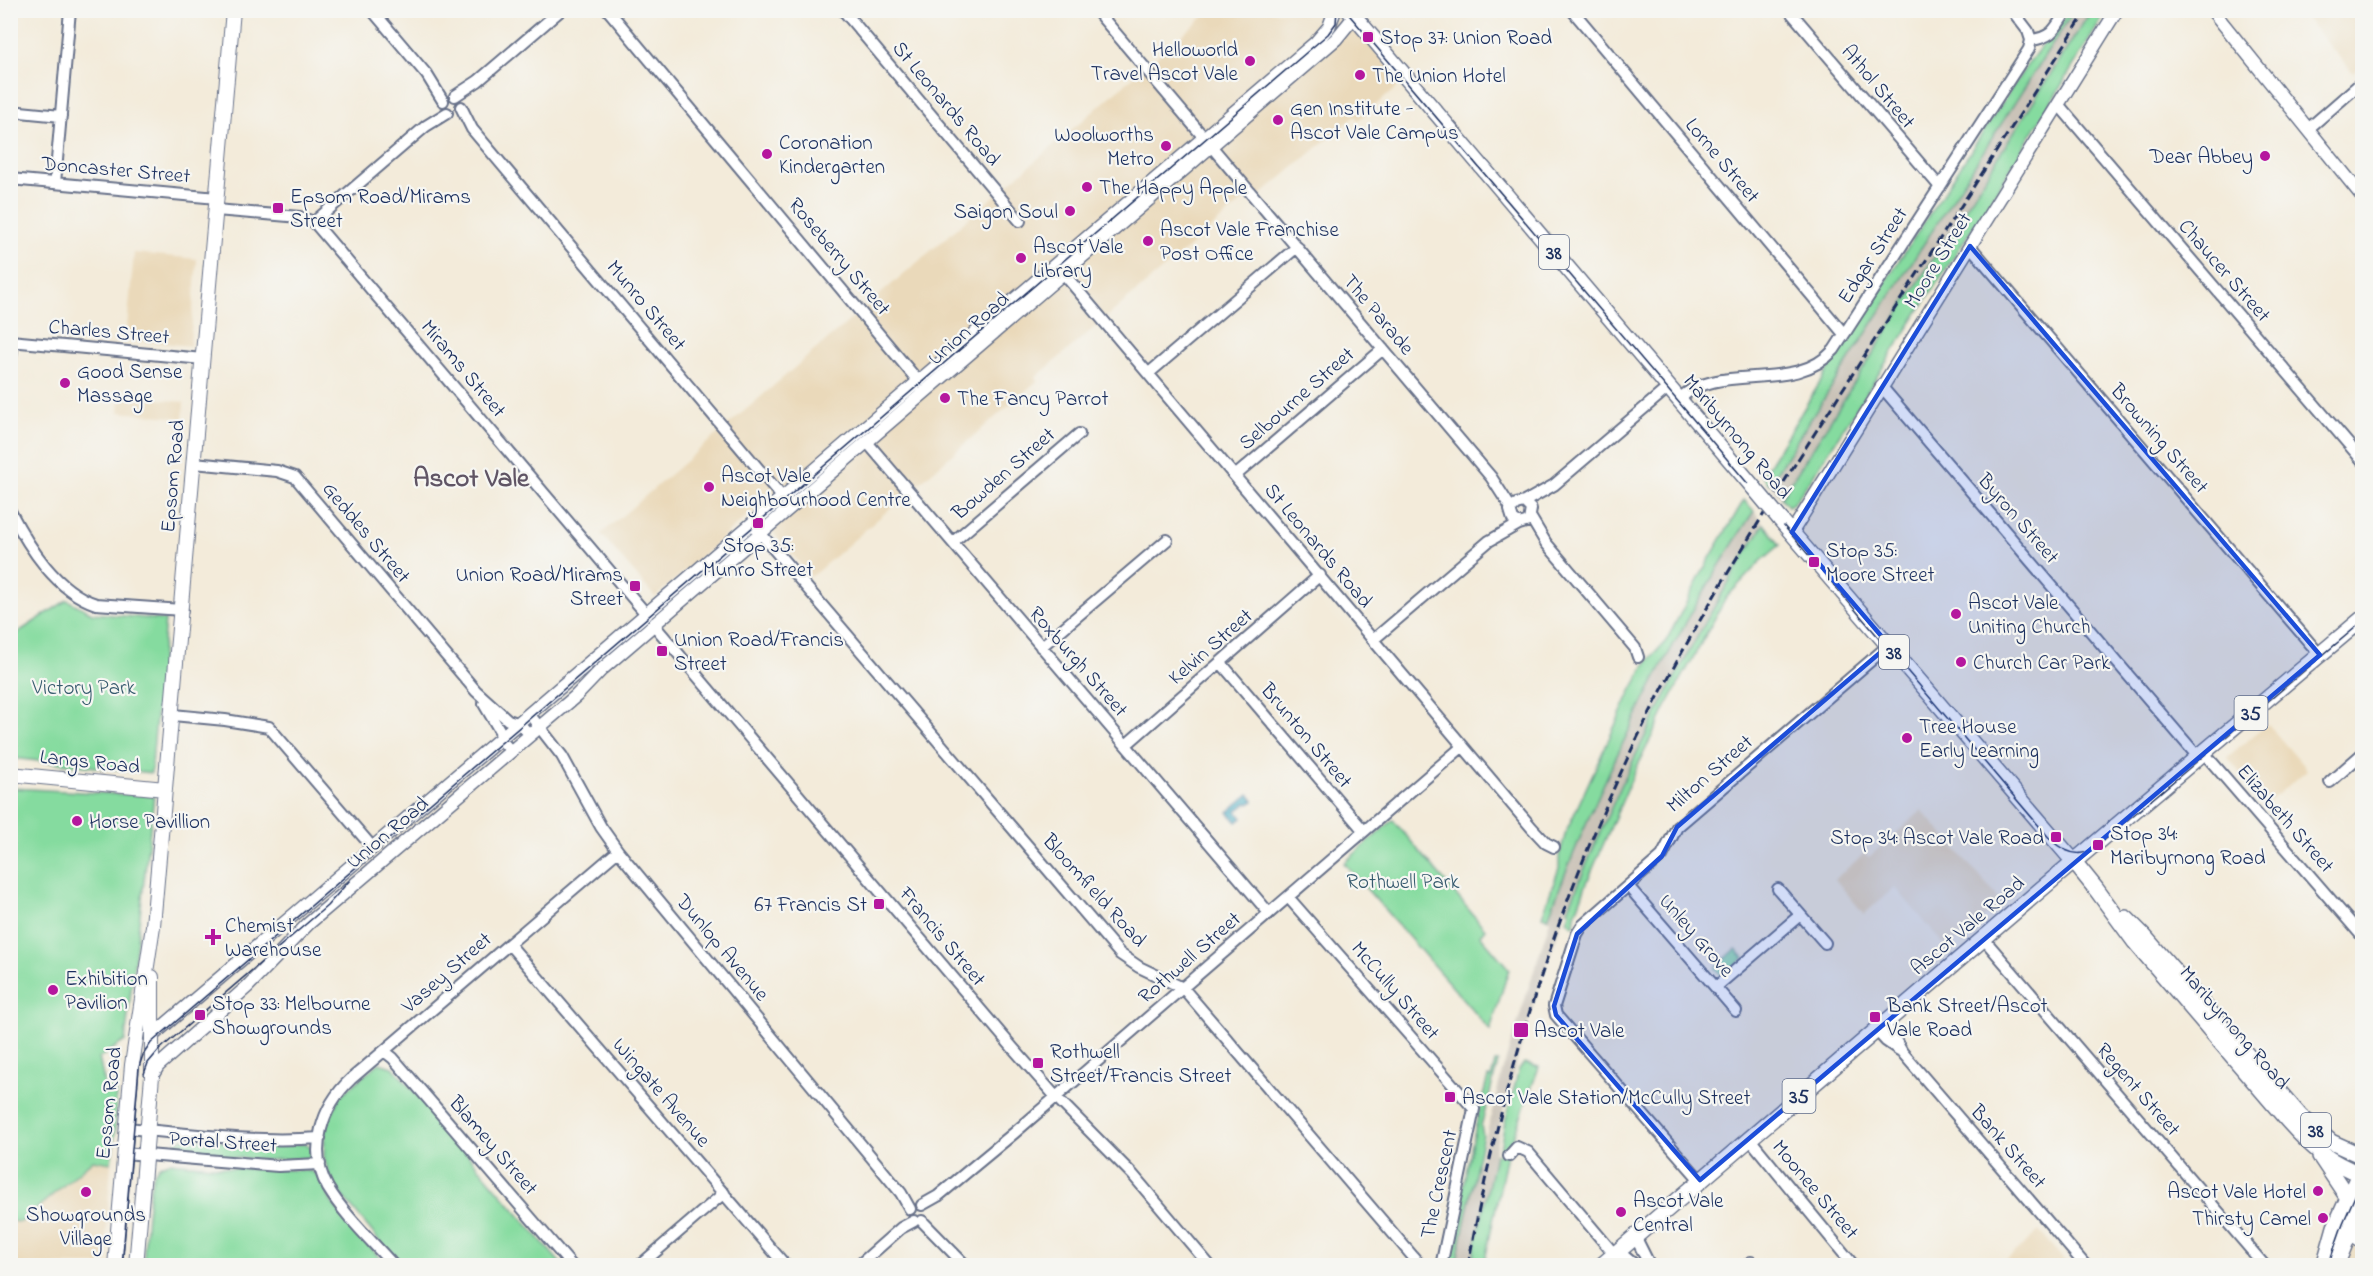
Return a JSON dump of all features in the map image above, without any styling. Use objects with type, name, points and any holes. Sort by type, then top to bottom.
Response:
[{"type":"main road","name":"Epsom Road","points":[[115,1266],[132,1070],[151,946],[173,715],[233,10]]},
{"type":"main road","name":"Maribyrnong Road","points":[[1351,14],[2074,863],[2134,942],[2288,1121],[2327,1159],[2362,1172]]},
{"type":"main road","name":"Ascot Vale Road","points":[[1601,1266],[1983,938],[2362,619]]},
{"type":"main road","name":"Langs Road","points":[[10,774],[165,789]]},
{"type":"main road","name":"Maribyrnong Road","points":[[2096,889],[2143,935],[2300,1116],[2331,1142],[2362,1156]]},
{"type":"main road","name":"Epsom Road","points":[[136,1266],[152,1076],[151,946]]},
{"type":"main road","points":[[132,1070],[139,1052],[153,1035]]},
{"type":"main road","points":[[2318,1152],[2355,1200]]},
{"type":"main road","points":[[2324,1266],[2355,1200],[2362,1172]]},
{"type":"main road","points":[[2336,1266],[2342,1230]]},
{"type":"street","points":[[55,183],[70,10]]},
{"type":"street","name":"Munro Street","points":[[372,10],[787,503]]},
{"type":"street","points":[[216,204],[300,217],[314,222],[561,10]]},
{"type":"street","name":"Roseberry Street","points":[[608,10],[923,386]]},
{"type":"street","name":"St Leonards Road","points":[[843,10],[1020,221]]},
{"type":"street","name":"The Parade","points":[[1096,10],[1516,506]]},
{"type":"street","name":"Union Road","points":[[1316,42],[1329,27],[1335,10]]},
{"type":"street","name":"Lorne Street","points":[[1572,10],[1844,334]]},
{"type":"street","name":"Athol Street","points":[[1789,10],[1940,187]]},
{"type":"street","points":[[2012,10],[2028,31],[2031,40],[2043,39],[2051,35],[2067,10]]},
{"type":"street","name":"Moore Street","points":[[1792,532],[2117,10]]},
{"type":"street","points":[[2212,10],[2362,196]]},
{"type":"street","name":"Union Road","points":[[1338,37],[1351,14]]},
{"type":"street","name":"Union Road","points":[[1208,142],[1316,42],[1351,14]]},
{"type":"street","name":"Union Road","points":[[153,1035],[530,715],[650,620],[1208,142],[1350,28],[1357,27],[1365,30]]},
{"type":"street","name":"Edgar Street","points":[[1679,399],[1693,388],[1707,383],[1791,373],[1816,366],[1834,350],[2024,57],[2031,40]]},
{"type":"street","points":[[2308,129],[2362,82]]},
{"type":"street","name":"Chaucer Street","points":[[2058,104],[2362,460]]},
{"type":"street","points":[[10,111],[61,116]]},
{"type":"street","name":"Doncaster Street","points":[[10,179],[216,204]]},
{"type":"street","name":"Mirams Street","points":[[314,222],[650,620]]},
{"type":"street","name":"Browning Street","points":[[1970,246],[2320,655]]},
{"type":"street","points":[[1149,373],[1297,247]]},
{"type":"street","name":"St Leonards Road","points":[[1059,268],[1532,828],[1546,843],[1554,847]]},
{"type":"street","points":[[10,363],[12,341]]},
{"type":"street","name":"Charles Street","points":[[12,341],[203,359]]},
{"type":"street","name":"Selbourne Street","points":[[1235,476],[1383,349]]},
{"type":"street","points":[[1373,640],[1489,541],[1526,519],[1554,485],[1669,387]]},
{"type":"street","name":"Byron Street","points":[[1881,387],[2202,755]]},
{"type":"street","name":"Bowden Street","points":[[953,542],[1079,434]]},
{"type":"street","name":"Roxburgh Street","points":[[863,437],[1269,913]]},
{"type":"street","name":"Geddes Street","points":[[194,463],[277,471],[295,477],[476,691],[509,721],[520,724],[530,735]]},
{"type":"street","points":[[1489,541],[1516,506],[1554,485]]},
{"type":"street","points":[[1516,506],[1513,520],[1526,519]]},
{"type":"street","points":[[1516,506],[1530,506],[1526,519]]},
{"type":"street","points":[[10,511],[24,538],[42,561],[83,599],[96,604],[182,610]]},
{"type":"street","points":[[1526,519],[1635,648],[1638,657]]},
{"type":"street","name":"Bloomfield Road","points":[[756,529],[1120,954],[1139,967],[1182,988],[1421,1266]]},
{"type":"street","points":[[1041,647],[1167,540]]},
{"type":"street","name":"Kelvin Street","points":[[1126,745],[1320,575]]},
{"type":"street","name":"Union Road","points":[[152,1076],[158,1066],[247,987],[308,924],[511,752],[650,620]]},
{"type":"street","name":"Francis Street","points":[[650,620],[1056,1097],[1133,1175],[1210,1266]]},
{"type":"street","name":"Milton Street","points":[[1700,1180],[1555,1012],[1555,1003],[1577,934],[1582,926],[1662,856],[1677,826],[1888,645]]},
{"type":"street","name":"Brunton Street","points":[[1221,663],[1364,831]]},
{"type":"street","name":"Geddes Street","points":[[476,691],[500,729],[501,740],[511,752]]},
{"type":"street","points":[[173,715],[269,727],[383,860]]},
{"type":"street","name":"Dunlop Avenue","points":[[530,715],[562,756],[596,818],[618,851],[918,1213],[966,1266]]},
{"type":"street","name":"Rothwell Street","points":[[858,1266],[1463,746]]},
{"type":"street","points":[[2330,782],[2362,754]]},
{"type":"street","name":"Elizabeth Street","points":[[2202,755],[2362,936]]},
{"type":"street","name":"Vasey Street","points":[[320,1164],[320,1138],[329,1107],[342,1088],[618,851]]},
{"type":"street","name":"Unley Grove","points":[[1628,886],[1736,1011]]},
{"type":"street","points":[[1778,889],[1825,943]]},
{"type":"street","name":"McCully Street","points":[[1288,897],[1474,1109]]},
{"type":"street","points":[[298,913],[308,924]]},
{"type":"street","points":[[1716,987],[1800,915]]},
{"type":"street","name":"Regent Street","points":[[1983,938],[2265,1266]]},
{"type":"street","name":"Wingate Avenue","points":[[509,944],[786,1266]]},
{"type":"street","name":"Bank Street","points":[[1880,1027],[1893,1036],[1902,1052],[2086,1266]]},
{"type":"street","name":"Blamey Street","points":[[384,1051],[393,1058],[572,1266]]},
{"type":"street","name":"The Crescent","points":[[1441,1266],[1474,1109]]},
{"type":"street","name":"Portal Street","points":[[126,1128],[274,1141],[320,1138]]},
{"type":"street","name":"Moonee Street","points":[[1749,1138],[1854,1266]]},
{"type":"street","points":[[1509,1156],[1517,1148],[1528,1152],[1616,1252],[1636,1266]]},
{"type":"street","name":"Portal Street","points":[[124,1153],[278,1166],[320,1164]]},
{"type":"street","points":[[320,1164],[328,1187],[335,1197],[394,1266]]},
{"type":"street","points":[[639,1266],[724,1193]]},
{"type":"street","points":[[2342,1230],[2362,1243]]},
{"type":"street","points":[[1635,1236],[1650,1266]]},
{"type":"highlighted area","points":[[1970,246],[2320,655],[1700,1180],[1556,1015],[1554,1006],[1577,934],[1662,856],[1677,827],[1889,645],[1792,532]]},
{"type":"shaded area","points":[[1210,11],[1340,11],[1402,83],[1358,120],[1355,116],[1256,199],[1251,194],[1035,378],[1037,381],[811,577],[754,510],[655,597],[601,534]]},
{"type":"shaded area","points":[[2074,11],[2091,11],[1781,498],[1769,484]]},
{"type":"shaded area","points":[[2300,11],[2362,11],[2362,65],[2353,73]]},
{"type":"shaded area","points":[[134,253],[197,259],[190,346],[126,339]]},
{"type":"shaded area","points":[[120,395],[184,402],[183,418],[119,412]]},
{"type":"shaded area","points":[[1754,511],[1764,524],[1705,621],[1650,723],[1609,810],[1568,910],[1566,910],[1538,990],[1505,1103],[1471,1265],[1456,1266],[1477,1164],[1479,1164],[1502,1072],[1550,920],[1548,918],[1565,872],[1589,814],[1647,692],[1711,578]]},
{"type":"shaded area","points":[[2268,724],[2307,770],[2266,804],[2227,757]]},
{"type":"shaded area","points":[[1922,810],[2002,902],[1947,948],[1895,887],[1864,914],[1835,879],[1865,853],[1869,857]]},
{"type":"shaded area","name":"Showgrounds Village","points":[[94,1160],[111,1163],[104,1265],[11,1265],[10,1221],[21,1222]]},
{"type":"shaded area","points":[[2362,1217],[2362,1265],[2342,1265]]},
{"type":"shaded area","points":[[2039,1231],[2068,1265],[2001,1265]]},
{"type":"green space","points":[[2070,11],[2074,11],[1769,484],[1762,476],[1836,357],[2021,74]]},
{"type":"green space","points":[[2091,11],[2107,11],[2009,171],[1811,479],[1794,503],[1788,506],[1781,498]]},
{"type":"green space","points":[[1744,500],[1754,511],[1723,559],[1666,658],[1591,812],[1548,918],[1542,916],[1559,868],[1559,856],[1566,832],[1629,695],[1647,662],[1666,641],[1707,563]]},
{"type":"green space","points":[[1764,524],[1780,545],[1759,563],[1726,598],[1666,707],[1635,771],[1588,880],[1575,915],[1574,926],[1567,921],[1570,911],[1568,910],[1588,859],[1633,761],[1682,664]]},
{"type":"green space","name":"Victory Park","points":[[67,600],[92,613],[165,620],[151,773],[11,758],[11,637]]},
{"type":"green space","points":[[11,788],[154,796],[125,1041],[99,1058],[106,1090],[116,1083],[115,1133],[111,1163],[93,1160],[21,1222],[10,1221]]},
{"type":"green space","name":"Rothwell Park","points":[[1393,820],[1485,929],[1480,935],[1509,969],[1490,1030],[1344,863]]},
{"type":"green space","points":[[1736,949],[1744,958],[1722,976],[1715,968]]},
{"type":"green space","points":[[1495,1062],[1498,1062],[1481,1126],[1483,1135],[1456,1265],[1446,1266],[1478,1116],[1488,1077],[1491,1078]]},
{"type":"green space","points":[[379,1063],[393,1067],[562,1265],[399,1265],[331,1182],[324,1157],[325,1128],[340,1096]]},
{"type":"green space","points":[[1524,1063],[1539,1067],[1507,1154],[1484,1265],[1471,1266],[1495,1155],[1499,1155],[1519,1069]]},
{"type":"green space","points":[[184,1138],[274,1145],[306,1144],[312,1149],[309,1158],[265,1160],[178,1152],[176,1142]]},
{"type":"green space","points":[[170,1162],[313,1172],[319,1177],[332,1203],[386,1265],[143,1266],[152,1179],[158,1167]]},
{"type":"water","points":[[1249,794],[1254,801],[1247,803],[1237,811],[1242,818],[1237,822],[1228,812]]},
{"type":"tram line","points":[[122,1266],[139,1067],[151,1043],[1328,34],[1336,23],[1337,10]]},
{"type":"tram line","points":[[1345,10],[2051,840],[2060,847],[2076,853],[2092,850],[2362,622]]},
{"type":"tram line","points":[[144,1074],[148,1063],[159,1050],[327,906],[350,880]]},
{"type":"tram line","points":[[2328,1266],[2343,1223],[2362,1180]]},
{"type":"railway","points":[[1468,1266],[1481,1200],[1513,1068],[1553,940],[1602,815],[1653,706],[1703,615],[1757,525],[2087,10]]},
{"type":"place","name":"Stop 37: Union Road","points":[[1368,37]]},
{"type":"place","name":"Helloworld Travel Ascot Vale","points":[[1250,61]]},
{"type":"place","name":"The Union Hotel","points":[[1360,75]]},
{"type":"place","name":"Gen Institute - Ascot Vale Campus","points":[[1278,120]]},
{"type":"place","name":"Woolworths Metro","points":[[1166,146]]},
{"type":"place","name":"Coronation Kindergarten","points":[[767,154]]},
{"type":"place","name":"Dear Abbey","points":[[2265,156]]},
{"type":"place","name":"The Happy Apple","points":[[1087,187]]},
{"type":"place","name":"Epsom Road/Mirams Street","points":[[278,208]]},
{"type":"place","name":"Saigon Soul","points":[[1070,211]]},
{"type":"place","name":"Ascot Vale Franchise Post Office","points":[[1148,241]]},
{"type":"place","name":"Ascot Vale Library","points":[[1021,258]]},
{"type":"place","name":"Good Sense Massage","points":[[65,383]]},
{"type":"place","name":"The Fancy Parrot","points":[[945,398]]},
{"type":"place","name":"Ascot Vale Neighbourhood Centre","points":[[709,487]]},
{"type":"place","name":"Stop 35: Munro Street","points":[[758,523]]},
{"type":"place","name":"Stop 35: Moore Street","points":[[1814,562]]},
{"type":"place","name":"Union Road/Mirams Street","points":[[635,586]]},
{"type":"place","name":"Ascot Vale Uniting Church","points":[[1956,614]]},
{"type":"place","name":"Union Road/Francis Street","points":[[662,651]]},
{"type":"place","name":"Church Car Park","points":[[1961,662]]},
{"type":"place","name":"Tree House Early Learning","points":[[1907,738]]},
{"type":"place","name":"Horse Pavillion","points":[[77,821]]},
{"type":"place","name":"Stop 34: Ascot Vale Road","points":[[2056,837]]},
{"type":"place","name":"Stop 34: Maribyrnong Road","points":[[2098,845]]},
{"type":"place","name":"67 Francis St","points":[[879,904]]},
{"type":"place","name":"Chemist Warehouse","points":[[213,937]]},
{"type":"place","name":"Exhibition Pavilion","points":[[53,990]]},
{"type":"place","name":"Stop 33: Melbourne Showgrounds","points":[[200,1015]]},
{"type":"place","name":"Bank Street/Ascot Vale Road","points":[[1875,1017]]},
{"type":"place","name":"Ascot Vale","points":[[1521,1030]]},
{"type":"place","name":"Rothwell Street/Francis Street","points":[[1038,1063]]},
{"type":"place","name":"Ascot Vale Station/McCully Street","points":[[1450,1097]]},
{"type":"place","name":"Ascot Vale Hotel","points":[[2318,1191]]},
{"type":"place","name":"Showgrounds Village","points":[[86,1192]]},
{"type":"place","name":"Ascot Vale Central","points":[[1621,1212]]},
{"type":"place","name":"Thirsty Camel","points":[[2323,1218]]},
{"type":"district","name":"Ascot Vale","points":[[471,477]]}]
